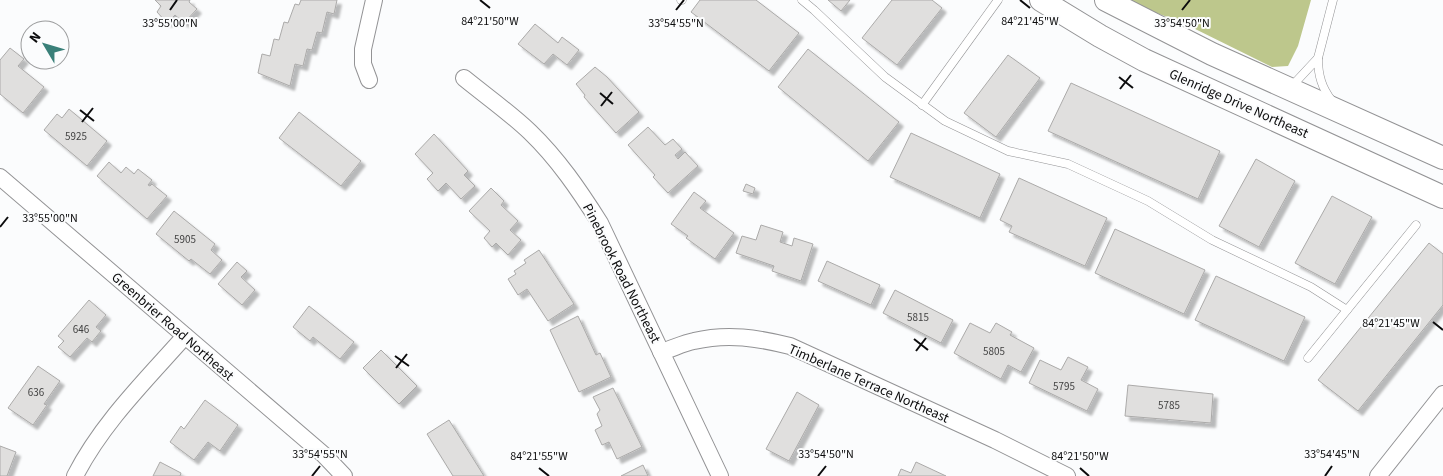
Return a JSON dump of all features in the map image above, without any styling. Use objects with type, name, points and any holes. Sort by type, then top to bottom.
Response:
[{"type":"main road","name":"Glenridge Drive Northeast","points":[[1041,0],[1144,60],[1443,197]]},
{"type":"main road","points":[[1106,0],[1212,54],[1443,158]]},
{"type":"street","points":[[369,80],[363,64],[363,49],[374,0]]},
{"type":"street","name":"Pinebrook Road Northeast","points":[[464,78],[529,131],[554,156],[576,184],[600,223],[720,476]]},
{"type":"street","name":"Greenbrier Road Northeast","points":[[0,177],[324,455],[344,476]]},
{"type":"street","points":[[75,476],[88,452],[110,420],[185,336]]},
{"type":"street","name":"Timberlane Terrace Northeast","points":[[661,352],[694,341],[725,336],[760,338],[790,346],[996,440],[1067,476]]},
{"type":"street","points":[[1378,476],[1443,394]]},
{"type":"lane","points":[[802,0],[885,77],[945,121],[1008,151],[1068,164],[1148,201],[1212,240],[1311,288],[1347,310]]},
{"type":"lane","points":[[922,104],[998,0]]},
{"type":"lane","points":[[1333,0],[1318,58],[1318,72],[1324,89],[1339,111]]},
{"type":"lane","points":[[1289,88],[1318,58]]},
{"type":"lane","points":[[1308,358],[1416,225]]},
{"type":"green space","points":[[1121,0],[1311,0],[1298,46],[1288,66],[1272,67],[1181,22]]},
{"type":"building","points":[[155,0],[190,0],[189,2],[197,9],[184,23],[175,15],[167,23],[157,12],[161,6]]},
{"type":"building","points":[[301,0],[337,0],[334,14],[327,12],[322,33],[317,32],[312,50],[307,49],[303,66],[295,64],[290,86],[258,73],[262,54],[270,56],[274,39],[279,40],[284,22],[288,23],[295,4],[299,5]]},
{"type":"building","points":[[700,0],[756,0],[799,33],[769,71],[691,12]]},
{"type":"building","points":[[828,0],[850,0],[841,11]]},
{"type":"building","points":[[892,0],[932,0],[942,8],[897,65],[862,38]]},
{"type":"building","points":[[535,24],[558,43],[562,37],[579,50],[567,65],[553,54],[544,64],[518,44]]},
{"type":"building","points":[[10,48],[20,56],[20,64],[18,66],[20,70],[23,70],[44,87],[23,113],[0,94],[0,60]]},
{"type":"building","points":[[808,49],[899,122],[868,161],[778,87]]},
{"type":"building","points":[[1008,55],[1040,78],[996,137],[964,113]]},
{"type":"building","points":[[595,67],[607,77],[639,112],[616,133],[584,97],[585,95],[576,84]]},
{"type":"building","points":[[1071,83],[1220,151],[1198,199],[1048,131]]},
{"type":"building","points":[[69,109],[107,141],[87,166],[44,130],[57,114],[62,118]]},
{"type":"building","points":[[299,112],[361,161],[341,186],[279,138]]},
{"type":"building","points":[[648,127],[665,145],[673,139],[682,149],[675,155],[678,159],[685,152],[698,166],[668,193],[653,177],[655,175],[628,145]]},
{"type":"building","points":[[911,133],[1000,174],[980,218],[890,177]]},
{"type":"building","points":[[434,134],[468,171],[464,175],[475,186],[461,199],[446,183],[438,191],[427,179],[433,173],[415,154]]},
{"type":"building","points":[[1256,159],[1295,181],[1259,247],[1219,226]]},
{"type":"building","points":[[109,162],[121,173],[126,167],[134,174],[138,169],[152,180],[148,185],[152,184],[167,196],[147,219],[97,176]]},
{"type":"building","points":[[1019,178],[1107,218],[1085,266],[1009,232],[1012,226],[1000,220]]},
{"type":"building","points":[[746,184],[755,188],[753,194],[743,191]]},
{"type":"building","points":[[491,188],[504,201],[501,205],[518,221],[510,230],[521,240],[508,255],[496,243],[492,247],[484,238],[490,231],[469,211]]},
{"type":"building","points":[[694,192],[706,201],[700,208],[734,233],[715,259],[686,238],[688,236],[671,224]]},
{"type":"building","points":[[1332,196],[1372,217],[1335,284],[1295,263]]},
{"type":"building","points":[[174,211],[215,244],[211,250],[222,260],[210,274],[191,259],[189,261],[156,234]]},
{"type":"building","points":[[761,225],[783,232],[780,242],[792,246],[794,238],[813,244],[801,281],[772,271],[774,266],[736,253],[742,236],[756,240]]},
{"type":"building","points":[[1115,229],[1205,270],[1184,314],[1095,273]]},
{"type":"building","points":[[1429,243],[1443,254],[1443,305],[1358,411],[1318,380]]},
{"type":"building","points":[[539,250],[574,304],[548,321],[527,289],[518,295],[508,279],[516,274],[514,271],[526,263],[524,260]]},
{"type":"building","points":[[827,261],[880,285],[871,305],[818,281]]},
{"type":"building","points":[[237,262],[247,271],[241,277],[255,290],[242,305],[218,284]]},
{"type":"building","points":[[1216,276],[1305,317],[1284,361],[1195,320]]},
{"type":"building","points":[[895,290],[953,320],[941,343],[883,313]]},
{"type":"building","points":[[89,300],[106,315],[96,327],[101,331],[92,342],[87,338],[70,357],[58,347],[64,341],[58,336]]},
{"type":"building","points":[[309,306],[354,342],[340,359],[313,337],[310,341],[293,327]]},
{"type":"building","points":[[578,316],[596,355],[600,353],[611,377],[579,392],[550,330]]},
{"type":"building","points":[[970,323],[990,333],[996,323],[1012,332],[1010,335],[1034,348],[1021,372],[1008,365],[1001,379],[954,353]]},
{"type":"building","points":[[381,350],[417,386],[399,404],[363,368]]},
{"type":"building","points":[[1068,357],[1088,367],[1081,380],[1098,389],[1087,411],[1029,383],[1040,360],[1061,370]]},
{"type":"building","points":[[38,366],[60,381],[44,404],[47,405],[33,425],[8,408]]},
{"type":"building","points":[[1128,385],[1213,394],[1211,423],[1125,416]]},
{"type":"building","points":[[613,388],[642,447],[617,459],[609,442],[602,445],[595,430],[602,426],[597,414],[600,410],[593,397]]},
{"type":"building","points":[[797,392],[819,405],[789,461],[766,449]]},
{"type":"building","points":[[205,400],[238,425],[220,451],[208,442],[194,460],[170,442],[181,426],[184,429]]},
{"type":"building","points":[[449,420],[484,476],[453,476],[427,434]]},
{"type":"building","points":[[0,446],[16,452],[7,476],[0,476]]},
{"type":"building","points":[[160,462],[181,473],[180,476],[153,476]]},
{"type":"building","points":[[916,462],[946,476],[898,476],[901,469],[911,473]]},
{"type":"building","points":[[643,465],[648,476],[621,476]]}]
